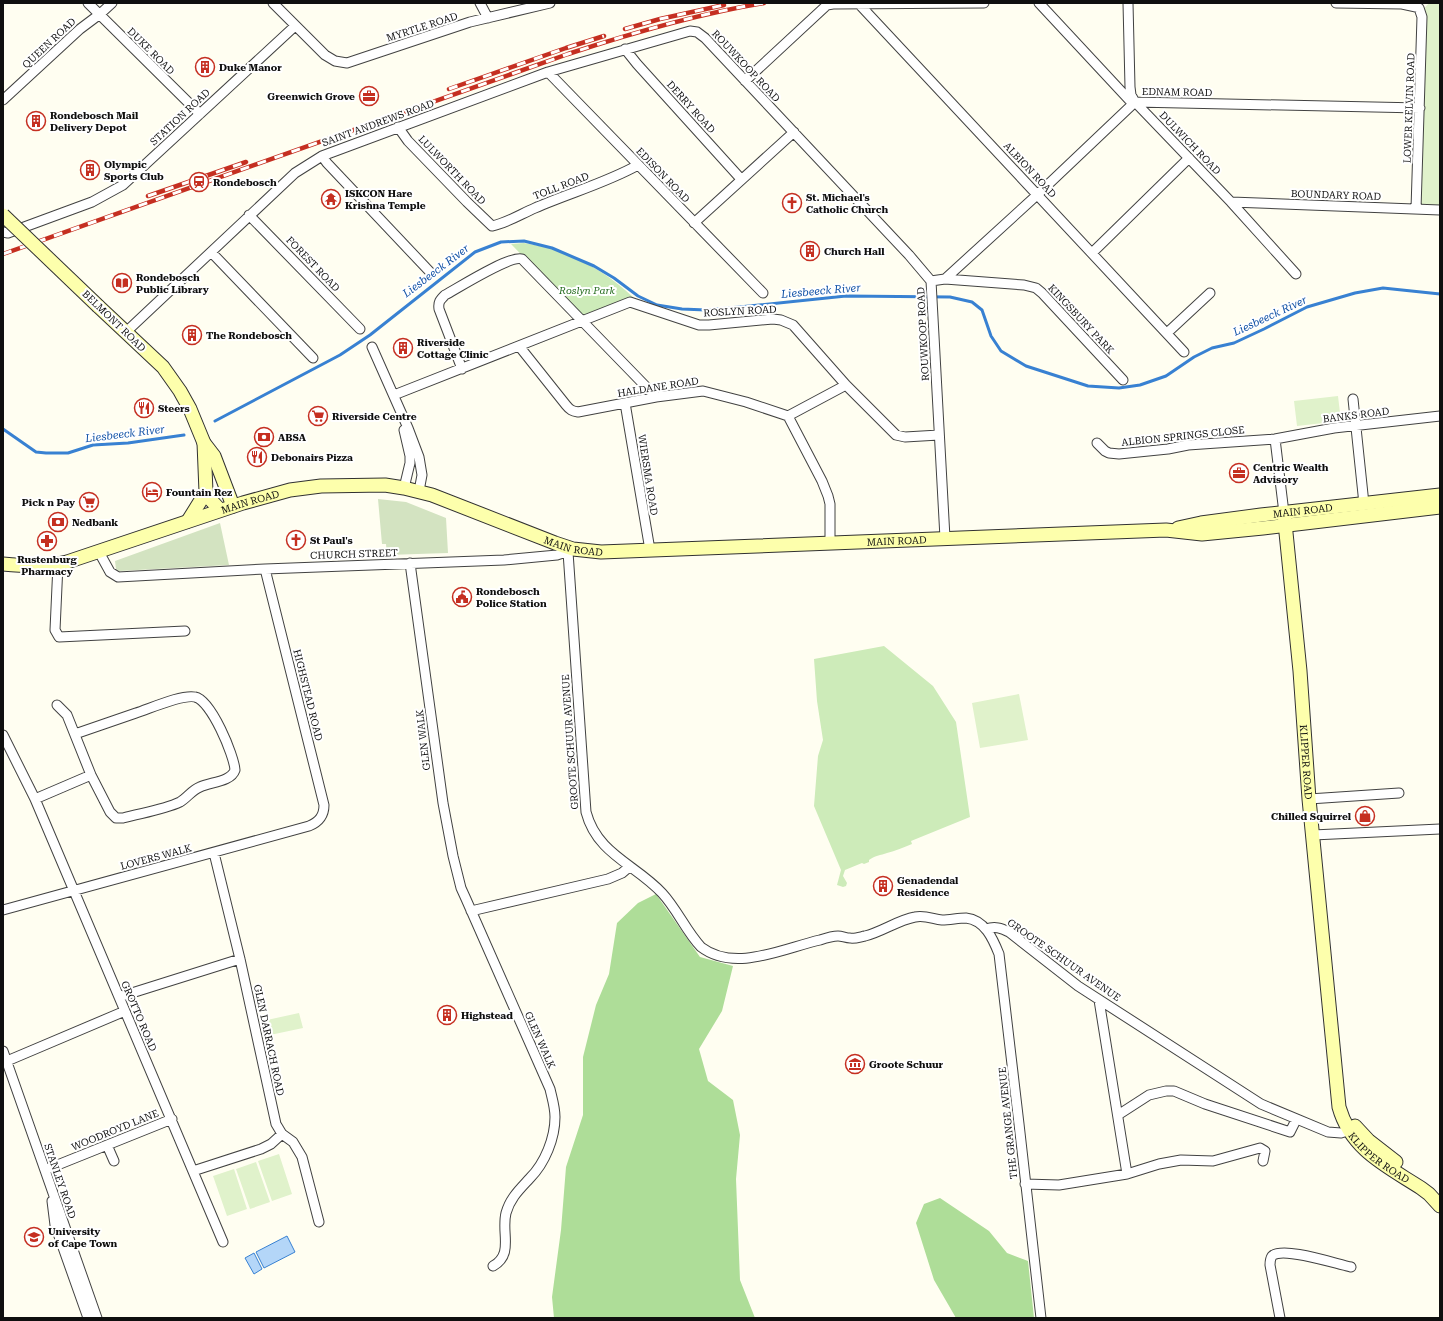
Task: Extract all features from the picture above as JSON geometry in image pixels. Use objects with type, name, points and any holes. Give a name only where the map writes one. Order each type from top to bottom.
[{"type":"main road","name":"BELMONT ROAD","points":[[3,215],[163,368],[176,385],[186,402],[204,443],[214,456],[233,506]]},
{"type":"main road","name":"BELMONT ROAD","points":[[204,443],[206,492]]},
{"type":"main road","name":"MAIN ROAD","points":[[3,564],[34,566],[58,564],[100,552],[233,506],[276,494],[305,488],[385,485],[404,488],[432,495],[571,551],[601,552],[1166,530],[1201,523],[1284,519],[1440,507]]},
{"type":"main road","points":[[206,492],[209,498],[220,510]]},
{"type":"main road","points":[[188,521],[206,492]]},
{"type":"main road","name":"MAIN ROAD","points":[[1284,519],[1364,504],[1440,496]]},
{"type":"main road","name":"KLIPPER ROAD","points":[[1284,519],[1299,664],[1309,799],[1338,1095],[1352,1130],[1367,1152],[1422,1188],[1440,1206]]},
{"type":"main road","name":"KLIPPER ROAD","points":[[1352,1130],[1387,1156],[1439,1190]]},
{"type":"street","name":"DUKE ROAD","points":[[88,3],[200,114]]},
{"type":"street","name":"QUEEN ROAD","points":[[3,100],[80,28],[100,14],[112,3]]},
{"type":"street","points":[[273,3],[295,26]]},
{"type":"street","points":[[480,3],[488,18]]},
{"type":"street","name":"MYRTLE ROAD","points":[[295,26],[329,58],[335,62],[347,63],[488,18],[550,3]]},
{"type":"street","points":[[745,80],[824,8],[833,4],[984,3]]},
{"type":"street","points":[[1039,3],[1134,103]]},
{"type":"street","name":"DULWICH ROAD","points":[[1128,3],[1130,87],[1134,103],[1231,202],[1296,274]]},
{"type":"street","name":"LOWER KELVIN ROAD","points":[[1336,3],[1402,4],[1418,8],[1422,17],[1416,209]]},
{"type":"street","name":"ALBION ROAD","points":[[859,4],[1184,352]]},
{"type":"street","name":"STATION ROAD","points":[[3,232],[8,233],[92,202],[124,185],[295,26]]},
{"type":"street","name":"ROUWKOOP ROAD","points":[[694,31],[701,34],[909,255],[931,285],[945,538]]},
{"type":"street","name":"SAINT ANDREWS ROAD","points":[[126,332],[295,172],[322,156],[548,72],[625,49],[694,31]]},
{"type":"street","name":"DERRY ROAD","points":[[625,49],[741,179]]},
{"type":"street","name":"EDISON ROAD","points":[[548,72],[763,293]]},
{"type":"street","name":"EDNAM ROAD","points":[[945,279],[1134,103],[1420,108]]},
{"type":"street","name":"LULWORTH ROAD","points":[[398,127],[429,163],[492,226]]},
{"type":"street","points":[[694,222],[794,132]]},
{"type":"street","points":[[322,156],[430,272]]},
{"type":"street","points":[[1092,253],[1189,158]]},
{"type":"street","name":"TOLL ROAD","points":[[492,226],[621,174],[638,165]]},
{"type":"street","name":"BOUNDARY ROAD","points":[[1231,202],[1440,210]]},
{"type":"street","name":"FOREST ROAD","points":[[250,215],[360,329]]},
{"type":"street","points":[[211,252],[313,358]]},
{"type":"street","points":[[462,368],[438,304],[445,295],[484,273],[517,258],[522,259],[656,397]]},
{"type":"street","points":[[931,285],[945,279]]},
{"type":"street","name":"KINGSBURY PARK","points":[[945,279],[1024,285],[1036,288],[1123,380]]},
{"type":"street","points":[[1167,333],[1210,293]]},
{"type":"street","name":"ROSLYN ROAD","points":[[394,395],[630,302],[698,325],[773,319],[781,320],[793,326],[846,385],[896,435],[905,437],[940,435]]},
{"type":"street","name":"HALDANE ROAD","points":[[519,346],[570,410],[578,412],[656,397],[696,391],[709,391],[788,416]]},
{"type":"street","points":[[372,347],[394,395],[421,462],[422,475],[419,492]]},
{"type":"street","points":[[830,543],[830,504],[826,490],[788,416],[846,385]]},
{"type":"street","points":[[1353,399],[1364,504]]},
{"type":"street","name":"WIERSMA ROAD","points":[[625,403],[650,550]]},
{"type":"street","points":[[399,409],[410,456],[410,463],[404,488]]},
{"type":"street","name":"BANKS ROAD","points":[[1275,439],[1356,426],[1440,416]]},
{"type":"street","points":[[1275,439],[1284,519]]},
{"type":"street","name":"ALBION SPRINGS CLOSE","points":[[1097,443],[1105,451],[1115,454],[1158,451],[1188,445],[1275,439]]},
{"type":"street","name":"CHURCH STREET","points":[[100,552],[110,572],[118,577],[265,569],[504,560],[550,556],[571,551]]},
{"type":"street","name":"GROOTE SCHUUR AVENUE","points":[[571,551],[586,812],[588,820],[594,834],[612,853],[644,877],[663,894],[701,947],[708,953],[732,959],[749,957],[769,954],[838,936],[851,938],[866,936],[914,917],[924,916],[947,920],[967,918],[986,929],[994,927],[1009,932],[1078,986],[1260,1104],[1328,1132],[1341,1133],[1352,1130]]},
{"type":"street","name":"GLEN WALK","points":[[410,563],[443,803],[458,877],[461,888],[550,1090],[554,1106],[554,1128],[546,1154],[538,1168],[519,1189],[509,1203],[504,1226],[504,1256],[499,1263],[493,1266]]},
{"type":"street","points":[[58,564],[55,630],[59,636],[80,637],[185,631]]},
{"type":"street","name":"HIGHSTEAD ROAD","points":[[265,569],[324,805],[321,818],[314,824]]},
{"type":"street","points":[[57,705],[67,715],[91,775],[110,812],[119,818],[174,804],[199,787],[230,777],[234,774],[235,770],[218,724],[201,699],[195,697],[172,700],[75,734]]},
{"type":"street","name":"GROTTO ROAD","points":[[3,735],[35,799],[223,1242]]},
{"type":"street","points":[[35,799],[91,775]]},
{"type":"street","points":[[1309,799],[1399,793]]},
{"type":"street","name":"LOVERS WALK","points":[[3,910],[214,853],[314,824]]},
{"type":"street","points":[[1313,835],[1440,828]]},
{"type":"street","name":"GLEN DARRACH ROAD","points":[[214,853],[240,959],[276,1124],[282,1134],[293,1142],[302,1157],[319,1222]]},
{"type":"street","points":[[471,911],[608,879],[618,875],[629,867]]},
{"type":"street","name":"THE GRANGE AVENUE","points":[[986,929],[992,936],[999,954],[1041,1318]]},
{"type":"street","points":[[119,996],[240,959]]},
{"type":"street","points":[[1099,1000],[1127,1174]]},
{"type":"street","points":[[7,1061],[125,1012]]},
{"type":"street","name":"STANLEY ROAD","points":[[3,1051],[97,1318]]},
{"type":"street","points":[[1118,1116],[1149,1095],[1166,1091],[1174,1092],[1204,1104],[1290,1132],[1296,1120]]},
{"type":"street","name":"WOODROYD LANE","points":[[45,1170],[172,1119]]},
{"type":"street","points":[[193,1171],[261,1149],[271,1144],[282,1134]]},
{"type":"street","points":[[107,1145],[114,1161]]},
{"type":"street","points":[[1025,1184],[1059,1185],[1127,1174],[1159,1164],[1181,1160],[1213,1160],[1260,1148],[1265,1151],[1263,1161]]},
{"type":"street","points":[[51,1187],[55,1225],[88,1318]]},
{"type":"street","points":[[1280,1318],[1270,1265],[1270,1259],[1272,1256],[1281,1253],[1292,1253],[1306,1255],[1351,1267]]},
{"type":"green space","points":[[1429,3],[1440,3],[1440,210],[1416,209],[1421,12]]},
{"type":"green space","name":"Roslyn Park","points":[[524,243],[542,246],[574,257],[606,275],[634,298],[582,317],[511,244]]},
{"type":"green space","points":[[1338,396],[1341,421],[1297,426],[1294,401]]},
{"type":"green space","points":[[378,499],[406,502],[446,518],[448,553],[387,555],[386,544],[382,544]]},
{"type":"green space","points":[[220,523],[229,565],[119,571],[116,569],[115,561]]},
{"type":"green space","points":[[884,646],[933,686],[956,722],[970,817],[911,841],[912,844],[875,857],[864,864],[862,863],[845,870],[843,876],[847,883],[846,886],[843,887],[837,885],[841,870],[814,806],[818,756],[823,740],[817,701],[814,659]]},
{"type":"green space","points":[[1019,694],[1028,740],[980,748],[972,703]]},
{"type":"green space","points":[[656,894],[700,957],[733,966],[722,1011],[699,1049],[708,1081],[733,1100],[740,1135],[736,1179],[740,1280],[755,1318],[554,1318],[552,1297],[561,1230],[566,1167],[583,1115],[583,1057],[596,1005],[609,974],[617,923],[638,903]]},
{"type":"green space","points":[[299,1013],[303,1028],[270,1035],[267,1020]]},
{"type":"green space","points":[[279,1154],[292,1194],[272,1201],[258,1161]]},
{"type":"green space","points":[[256,1162],[270,1202],[250,1209],[236,1169]]},
{"type":"green space","points":[[234,1169],[247,1209],[227,1216],[213,1176]]},
{"type":"green space","points":[[940,1198],[989,1231],[1007,1253],[1028,1261],[1034,1318],[956,1318],[934,1280],[916,1223],[924,1204]]},
{"type":"water","points":[[287,1236],[295,1252],[264,1268],[256,1252]]},
{"type":"water","points":[[254,1253],[262,1269],[254,1274],[245,1258]]},
{"type":"waterway","name":"Liesbeeck River","points":[[215,421],[340,355],[370,335],[475,252],[501,242],[524,241],[552,248],[594,266],[614,278],[638,296],[657,305],[682,309],[706,310],[846,296],[950,297],[972,302],[982,310],[991,336],[1001,351],[1026,366],[1088,386],[1119,388],[1140,385],[1166,376],[1194,357],[1212,348],[1234,343],[1307,307],[1355,293],[1383,288],[1440,294]]},
{"type":"waterway","name":"Liesbeeck River","points":[[3,429],[36,452],[46,453],[68,453],[93,445],[128,443],[184,435]]},
{"type":"railway","points":[[3,254],[568,54],[665,25],[739,7],[764,3]]},
{"type":"railway","points":[[625,29],[660,19],[724,5]]},
{"type":"railway","points":[[449,89],[604,36]]},
{"type":"railway","points":[[148,196],[246,162]]},
{"type":"place","name":"Duke Manor","points":[[205,67]]},
{"type":"place","name":"Greenwich Grove","points":[[369,96]]},
{"type":"place","name":"Rondebosch Mail Delivery Depot","points":[[36,121]]},
{"type":"place","name":"Olympic Sports Club","points":[[90,170]]},
{"type":"place","name":"Rondebosch","points":[[199,182]]},
{"type":"place","name":"ISKCON Hare Krishna Temple","points":[[331,199]]},
{"type":"place","name":"St. Michael's Catholic Church","points":[[792,203]]},
{"type":"place","name":"Church Hall","points":[[810,251]]},
{"type":"place","name":"Rondebosch Public Library","points":[[122,283]]},
{"type":"place","name":"The Rondebosch","points":[[192,335]]},
{"type":"place","name":"Riverside Cottage Clinic","points":[[403,348]]},
{"type":"place","name":"Steers","points":[[144,408]]},
{"type":"place","name":"Riverside Centre","points":[[318,416]]},
{"type":"place","name":"ABSA","points":[[264,437]]},
{"type":"place","name":"Debonairs Pizza","points":[[257,457]]},
{"type":"place","name":"Centric Wealth Advisory","points":[[1239,473]]},
{"type":"place","name":"Fountain Rez","points":[[152,492]]},
{"type":"place","name":"Pick n Pay","points":[[89,502]]},
{"type":"place","name":"Nedbank","points":[[58,522]]},
{"type":"place","name":"St Paul's","points":[[296,540]]},
{"type":"place","name":"Rustenburg Pharmacy","points":[[47,541]]},
{"type":"place","name":"Rondebosch Police Station","points":[[462,597]]},
{"type":"place","name":"Chilled Squirrel","points":[[1365,816]]},
{"type":"place","name":"Genadendal Residence","points":[[883,886]]},
{"type":"place","name":"Highstead","points":[[447,1015]]},
{"type":"place","name":"Groote Schuur","points":[[855,1064]]},
{"type":"place","name":"University of Cape Town","points":[[34,1237]]}]
